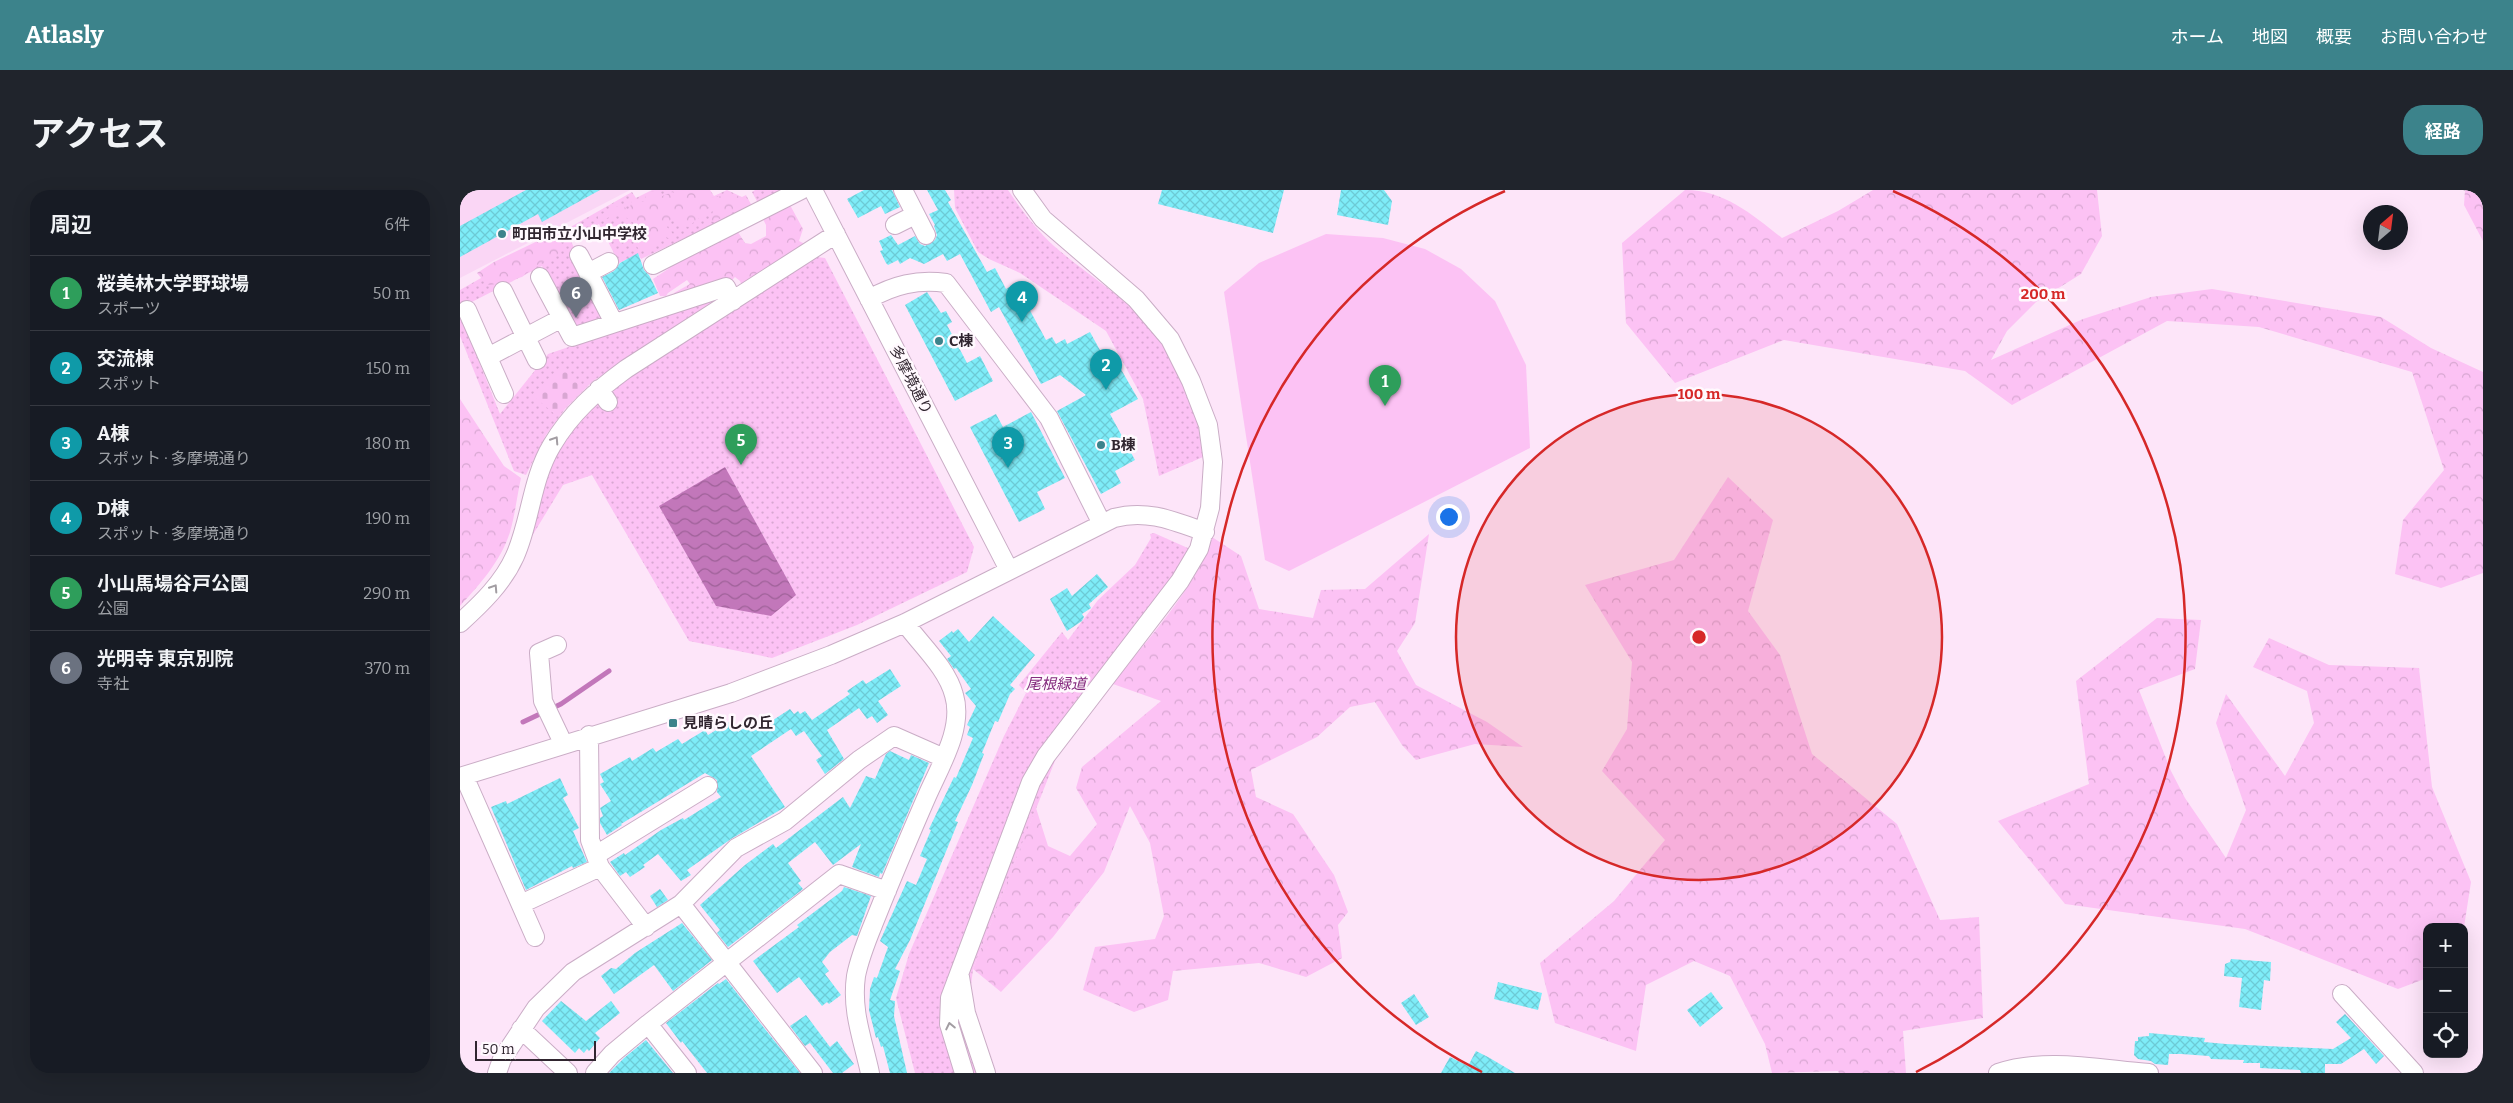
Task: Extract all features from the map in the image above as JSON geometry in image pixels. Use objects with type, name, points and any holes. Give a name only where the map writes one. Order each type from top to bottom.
[{"type":"street","points":[[653,265],[749,221],[801,190]]},
{"type":"street","name":"多摩境通り","points":[[813,190],[1009,570]]},
{"type":"street","points":[[903,190],[926,235]]},
{"type":"street","points":[[965,1073],[949,1024],[950,998],[1027,793],[1038,768],[1180,581],[1199,548],[1205,532],[1210,508],[1212,481],[1211,439],[1203,409],[1170,339],[1148,311],[1043,219],[1022,190]]},
{"type":"street","points":[[895,225],[915,215]]},
{"type":"street","points":[[460,623],[488,597],[515,556],[527,520],[534,484],[551,446],[573,413],[603,395],[733,301],[836,234]]},
{"type":"street","points":[[579,255],[614,323]]},
{"type":"street","points":[[588,273],[610,262]]},
{"type":"street","points":[[540,277],[572,337],[726,287],[733,301]]},
{"type":"street","points":[[869,300],[891,287],[931,281],[946,283],[1049,418],[1102,524]]},
{"type":"street","points":[[502,291],[537,360]]},
{"type":"street","points":[[467,310],[504,394]]},
{"type":"street","points":[[488,357],[562,318]]},
{"type":"street","points":[[535,937],[462,776],[731,692],[858,644],[905,623],[1102,524],[1128,514],[1150,514],[1205,532]]},
{"type":"street","points":[[870,1073],[859,1034],[855,994],[861,958],[887,891],[944,758],[954,731],[957,715],[954,695],[947,677],[905,623]]},
{"type":"street","points":[[556,645],[540,653],[545,706],[563,743]]},
{"type":"street","points":[[589,735],[590,840],[598,861],[646,927]]},
{"type":"street","points":[[496,1073],[521,1029],[536,1008],[573,972],[682,904],[736,848],[785,821],[859,760],[894,736],[944,758]]},
{"type":"street","points":[[521,904],[598,861],[708,786]]},
{"type":"street","points":[[595,1073],[612,1054],[648,1024],[839,874],[887,891]]},
{"type":"street","points":[[682,904],[813,1073]]},
{"type":"street","points":[[959,974],[966,1013],[982,1071]]},
{"type":"street","points":[[2342,994],[2414,1073]]},
{"type":"street","points":[[648,1024],[687,1073]]},
{"type":"street","points":[[521,1029],[568,1073]]},
{"type":"street","points":[[1998,1073],[2016,1067],[2149,1073]]},
{"type":"shaded area","name":"町田市立小山中学校","points":[[460,190],[630,190],[460,278]]},
{"type":"green space","points":[[652,190],[710,190],[714,196],[727,190],[742,197],[746,195],[752,206],[641,259],[638,254],[619,263],[599,224],[570,239],[606,316],[576,331],[542,266],[460,308],[460,290],[632,192],[636,198]]},
{"type":"green space","points":[[681,190],[707,190],[712,198],[731,194],[747,200],[746,206],[713,222],[710,220],[714,208],[710,205],[705,213],[688,227],[671,219],[667,227],[673,234],[669,239],[665,236],[649,250],[640,251],[633,241],[641,232],[630,220],[616,213],[604,220],[598,220],[598,216],[622,204],[629,212],[632,199],[644,202],[646,195],[653,191],[660,197],[672,192],[679,195]]},
{"type":"green space","points":[[755,190],[783,190],[758,203],[752,192]]},
{"type":"green space","points":[[954,190],[1008,190],[1030,220],[1054,246],[1120,298],[1144,321],[1173,362],[1188,392],[1198,424],[1203,457],[1159,476],[1143,399],[1106,331],[1020,273],[978,252],[955,208]]},
{"type":"green space","points":[[1685,190],[1713,194],[1725,199],[1749,213],[1782,238],[1838,211],[1873,190],[2097,190],[2102,236],[2081,274],[2036,302],[2007,331],[1991,360],[2083,319],[2151,297],[2212,289],[2381,317],[2431,348],[2483,372],[2483,573],[2441,588],[2395,574],[2403,520],[2444,470],[2412,372],[2259,327],[2167,321],[2012,405],[1965,371],[1784,340],[1675,383],[1626,323],[1622,243]]},
{"type":"green space","points":[[2465,190],[2483,190],[2483,241],[2464,205]]},
{"type":"green space","points":[[790,205],[803,229],[799,241],[807,245],[742,286],[735,277],[731,281],[676,298],[674,293],[690,284],[687,280],[666,296],[660,296],[653,279],[736,229],[745,243],[751,244],[766,236],[766,225],[763,219]]},
{"type":"green space","points":[[1326,234],[1383,238],[1425,249],[1461,269],[1495,301],[1526,365],[1530,448],[1289,571],[1265,560],[1224,292],[1259,263]]},
{"type":"green space","points":[[548,236],[563,247],[559,254],[537,265],[522,277],[491,285],[486,284],[477,273],[494,262]]},
{"type":"green space","points":[[817,257],[825,258],[974,547],[967,572],[857,625],[772,658],[689,641],[592,475],[563,485],[526,546],[553,456],[576,421],[594,403],[601,404],[606,410],[618,400],[613,393],[615,386]]},
{"type":"green space","points":[[720,296],[721,299],[593,381],[565,409],[546,435],[526,475],[514,471],[460,336],[460,314],[500,414],[548,354]]},
{"type":"green space","points":[[563,364],[582,390],[557,416],[532,395]]},
{"type":"green space","points":[[460,399],[504,466],[521,478],[512,526],[506,543],[489,572],[460,606]]},
{"type":"green space","points":[[1728,477],[1773,520],[1748,611],[1780,655],[1812,754],[1897,824],[1940,920],[1979,917],[1983,1018],[1903,1031],[1906,1073],[1839,1073],[1838,1071],[1772,1073],[1765,1044],[1730,976],[1694,961],[1646,985],[1636,1051],[1555,1023],[1540,963],[1614,901],[1665,840],[1602,771],[1627,729],[1632,662],[1585,585],[1674,560]]},
{"type":"green space","name":"尾根緑道","points":[[1154,533],[1190,549],[1185,560],[1060,748],[973,969],[970,994],[992,1073],[915,1073],[896,998],[909,954],[1004,736],[1026,693],[1019,685],[1062,632],[1068,640],[1098,600],[1135,565],[1151,538],[1150,534]]},
{"type":"green space","points":[[1429,534],[1415,623],[1397,651],[1416,685],[1487,722],[1523,747],[1475,744],[1416,760],[1402,745],[1375,702],[1350,707],[1317,737],[1251,770],[1256,797],[1293,814],[1334,875],[1348,912],[1338,925],[1342,958],[1306,977],[1259,963],[1173,971],[1168,1000],[1134,1012],[1083,990],[1095,947],[1155,939],[1164,916],[1150,843],[1130,806],[1104,872],[1053,937],[1001,992],[973,969],[1036,808],[1048,846],[1070,856],[1097,824],[1076,788],[1082,767],[1161,701],[1113,684],[1183,595],[1205,556],[1212,537],[1241,556],[1259,609],[1313,618],[1321,590],[1365,589]]},
{"type":"green space","points":[[2157,618],[2201,620],[2195,669],[2139,690],[2171,771],[2185,798],[2226,858],[2246,810],[2216,723],[2226,694],[2285,776],[2314,723],[2307,691],[2253,667],[2269,638],[2329,665],[2419,668],[2432,787],[2471,882],[2465,923],[2423,923],[2423,980],[2398,989],[2245,929],[2065,904],[1998,821],[2089,784],[2076,681]]},
{"type":"water","points":[[725,467],[796,595],[771,616],[716,606],[659,506]]},
{"type":"building","points":[[526,190],[600,190],[542,222],[538,214],[460,257],[460,226]]},
{"type":"building","points":[[864,190],[892,190],[900,207],[885,214],[881,206],[858,218],[847,199]]},
{"type":"building","points":[[927,190],[945,190],[951,200],[948,202],[987,272],[995,268],[1006,289],[1011,286],[1016,294],[1020,292],[1046,340],[1052,337],[1056,344],[1065,339],[1067,344],[1090,332],[1106,361],[1114,357],[1138,399],[1110,414],[1135,460],[1115,471],[1121,483],[1101,494],[1057,411],[1086,395],[1060,375],[1041,384],[999,307],[991,312],[960,254],[947,261],[943,254],[924,264],[910,258],[900,264],[898,260],[888,265],[886,263],[880,251],[883,250],[879,241],[891,235],[898,245],[915,236],[920,244],[925,246],[935,240],[937,235],[935,225],[929,214],[938,210]]},
{"type":"building","points":[[1162,190],[1284,190],[1273,233],[1158,204]]},
{"type":"building","points":[[1341,190],[1384,190],[1392,201],[1388,225],[1337,215]]},
{"type":"building","points":[[638,253],[644,270],[649,275],[658,293],[619,310],[602,277],[614,271],[620,263]]},
{"type":"building","name":"C棟","points":[[927,292],[941,313],[946,311],[952,322],[947,325],[967,363],[980,356],[993,381],[955,401],[905,305]]},
{"type":"building","points":[[1031,412],[1065,478],[1037,492],[1045,509],[1019,522],[970,427],[996,414],[1003,427]]},
{"type":"building","points":[[1097,574],[1108,587],[1089,604],[1091,608],[1082,614],[1084,617],[1082,621],[1067,631],[1050,599],[1067,588],[1072,596]]},
{"type":"building","points":[[993,616],[1035,655],[1010,685],[1015,689],[1010,694],[998,722],[995,721],[972,785],[955,821],[958,822],[910,940],[895,969],[900,971],[890,1000],[895,1001],[894,1016],[907,1073],[890,1073],[883,1046],[881,1047],[878,1037],[876,1038],[869,1010],[870,989],[874,977],[877,978],[888,947],[880,941],[907,881],[916,885],[927,859],[920,856],[931,830],[929,829],[954,777],[956,778],[973,738],[967,735],[970,727],[967,725],[976,706],[965,693],[971,689],[947,659],[951,656],[939,641],[952,631],[953,633],[958,629],[969,642]]},
{"type":"building","points":[[890,669],[901,686],[878,701],[888,715],[877,723],[872,716],[867,719],[859,708],[827,730],[844,759],[825,774],[816,760],[822,756],[804,731],[796,736],[791,729],[751,756],[785,807],[731,839],[687,870],[691,875],[681,881],[658,854],[643,865],[645,867],[630,877],[626,872],[620,876],[610,862],[624,853],[625,855],[661,830],[683,818],[684,820],[721,797],[717,792],[717,780],[705,773],[621,824],[607,835],[600,823],[600,818],[603,816],[600,808],[611,801],[600,784],[604,782],[600,774],[630,757],[632,761],[653,748],[656,752],[678,739],[682,744],[705,730],[708,735],[731,721],[738,732],[756,720],[761,728],[790,709],[794,714],[798,711],[800,714],[805,711],[812,720],[850,694],[847,691],[863,680],[866,684]]},
{"type":"building","points":[[890,751],[909,760],[911,755],[929,763],[882,874],[880,873],[879,877],[852,867],[861,844],[833,865],[815,842],[788,863],[801,881],[798,883],[803,889],[728,947],[717,933],[720,930],[700,905],[745,865],[773,844],[776,848],[843,797],[850,808],[866,776],[875,779],[886,754]]},
{"type":"building","points":[[560,778],[568,795],[563,798],[579,828],[573,831],[587,862],[573,868],[572,866],[526,890],[491,807],[506,801],[507,804]]},
{"type":"building","points":[[844,887],[871,896],[857,936],[852,935],[830,952],[822,962],[829,971],[825,974],[841,995],[829,1004],[827,1002],[822,1006],[799,977],[777,993],[753,961],[799,927],[797,925],[842,891]]},
{"type":"building","points":[[660,889],[668,900],[657,907],[650,896]]},
{"type":"building","points":[[682,923],[712,960],[673,991],[654,965],[614,994],[601,976],[611,968],[616,969],[635,953]]},
{"type":"building","points":[[2231,959],[2271,962],[2270,981],[2264,980],[2261,1010],[2239,1007],[2242,978],[2224,976],[2225,964],[2230,962]]},
{"type":"building","points":[[726,979],[800,1073],[707,1073],[682,1041],[681,1043],[666,1023],[718,983]]},
{"type":"building","points":[[1498,982],[1542,993],[1538,1010],[1494,999]]},
{"type":"building","points":[[1711,992],[1723,1008],[1700,1027],[1687,1010]]},
{"type":"building","points":[[1414,994],[1429,1017],[1416,1025],[1401,1003]]},
{"type":"building","points":[[561,1001],[586,1021],[611,1001],[620,1013],[595,1033],[600,1038],[589,1051],[587,1049],[584,1053],[579,1048],[575,1053],[542,1021]]},
{"type":"building","points":[[2345,1014],[2384,1056],[2376,1064],[2364,1049],[2341,1064],[2325,1064],[2325,1073],[2301,1073],[2300,1070],[2260,1068],[2260,1063],[2243,1063],[2244,1060],[2211,1059],[2209,1056],[2181,1054],[2169,1054],[2168,1065],[2155,1064],[2151,1061],[2138,1059],[2134,1055],[2135,1041],[2138,1041],[2138,1037],[2149,1036],[2149,1033],[2205,1038],[2204,1042],[2226,1044],[2333,1049],[2351,1038],[2336,1022]]},
{"type":"building","points":[[806,1015],[830,1047],[837,1041],[854,1064],[842,1073],[833,1073],[810,1043],[805,1046],[790,1026]]},
{"type":"building","points":[[646,1040],[673,1073],[609,1073],[624,1058]]},
{"type":"building","points":[[1476,1051],[1515,1073],[1441,1073],[1450,1057],[1468,1066]]},
{"type":"waterway","points":[[523,722],[561,704],[609,671]]},
{"type":"place","name":"町田市立小山中学校","points":[[502,234]]},
{"type":"place","name":"光明寺 東京別院","points":[[576,318]]},
{"type":"place","name":"D棟","points":[[1022,322]]},
{"type":"place","name":"C棟","points":[[939,341]]},
{"type":"place","name":"交流棟","points":[[1106,390]]},
{"type":"place","name":"桜美林大学野球場","points":[[1385,406]]},
{"type":"place","name":"B棟","points":[[1101,445]]},
{"type":"place","name":"小山馬場谷戸公園","points":[[741,465]]},
{"type":"place","name":"A棟","points":[[1008,468]]},
{"type":"place","name":"見晴らしの丘","points":[[673,723]]}]
